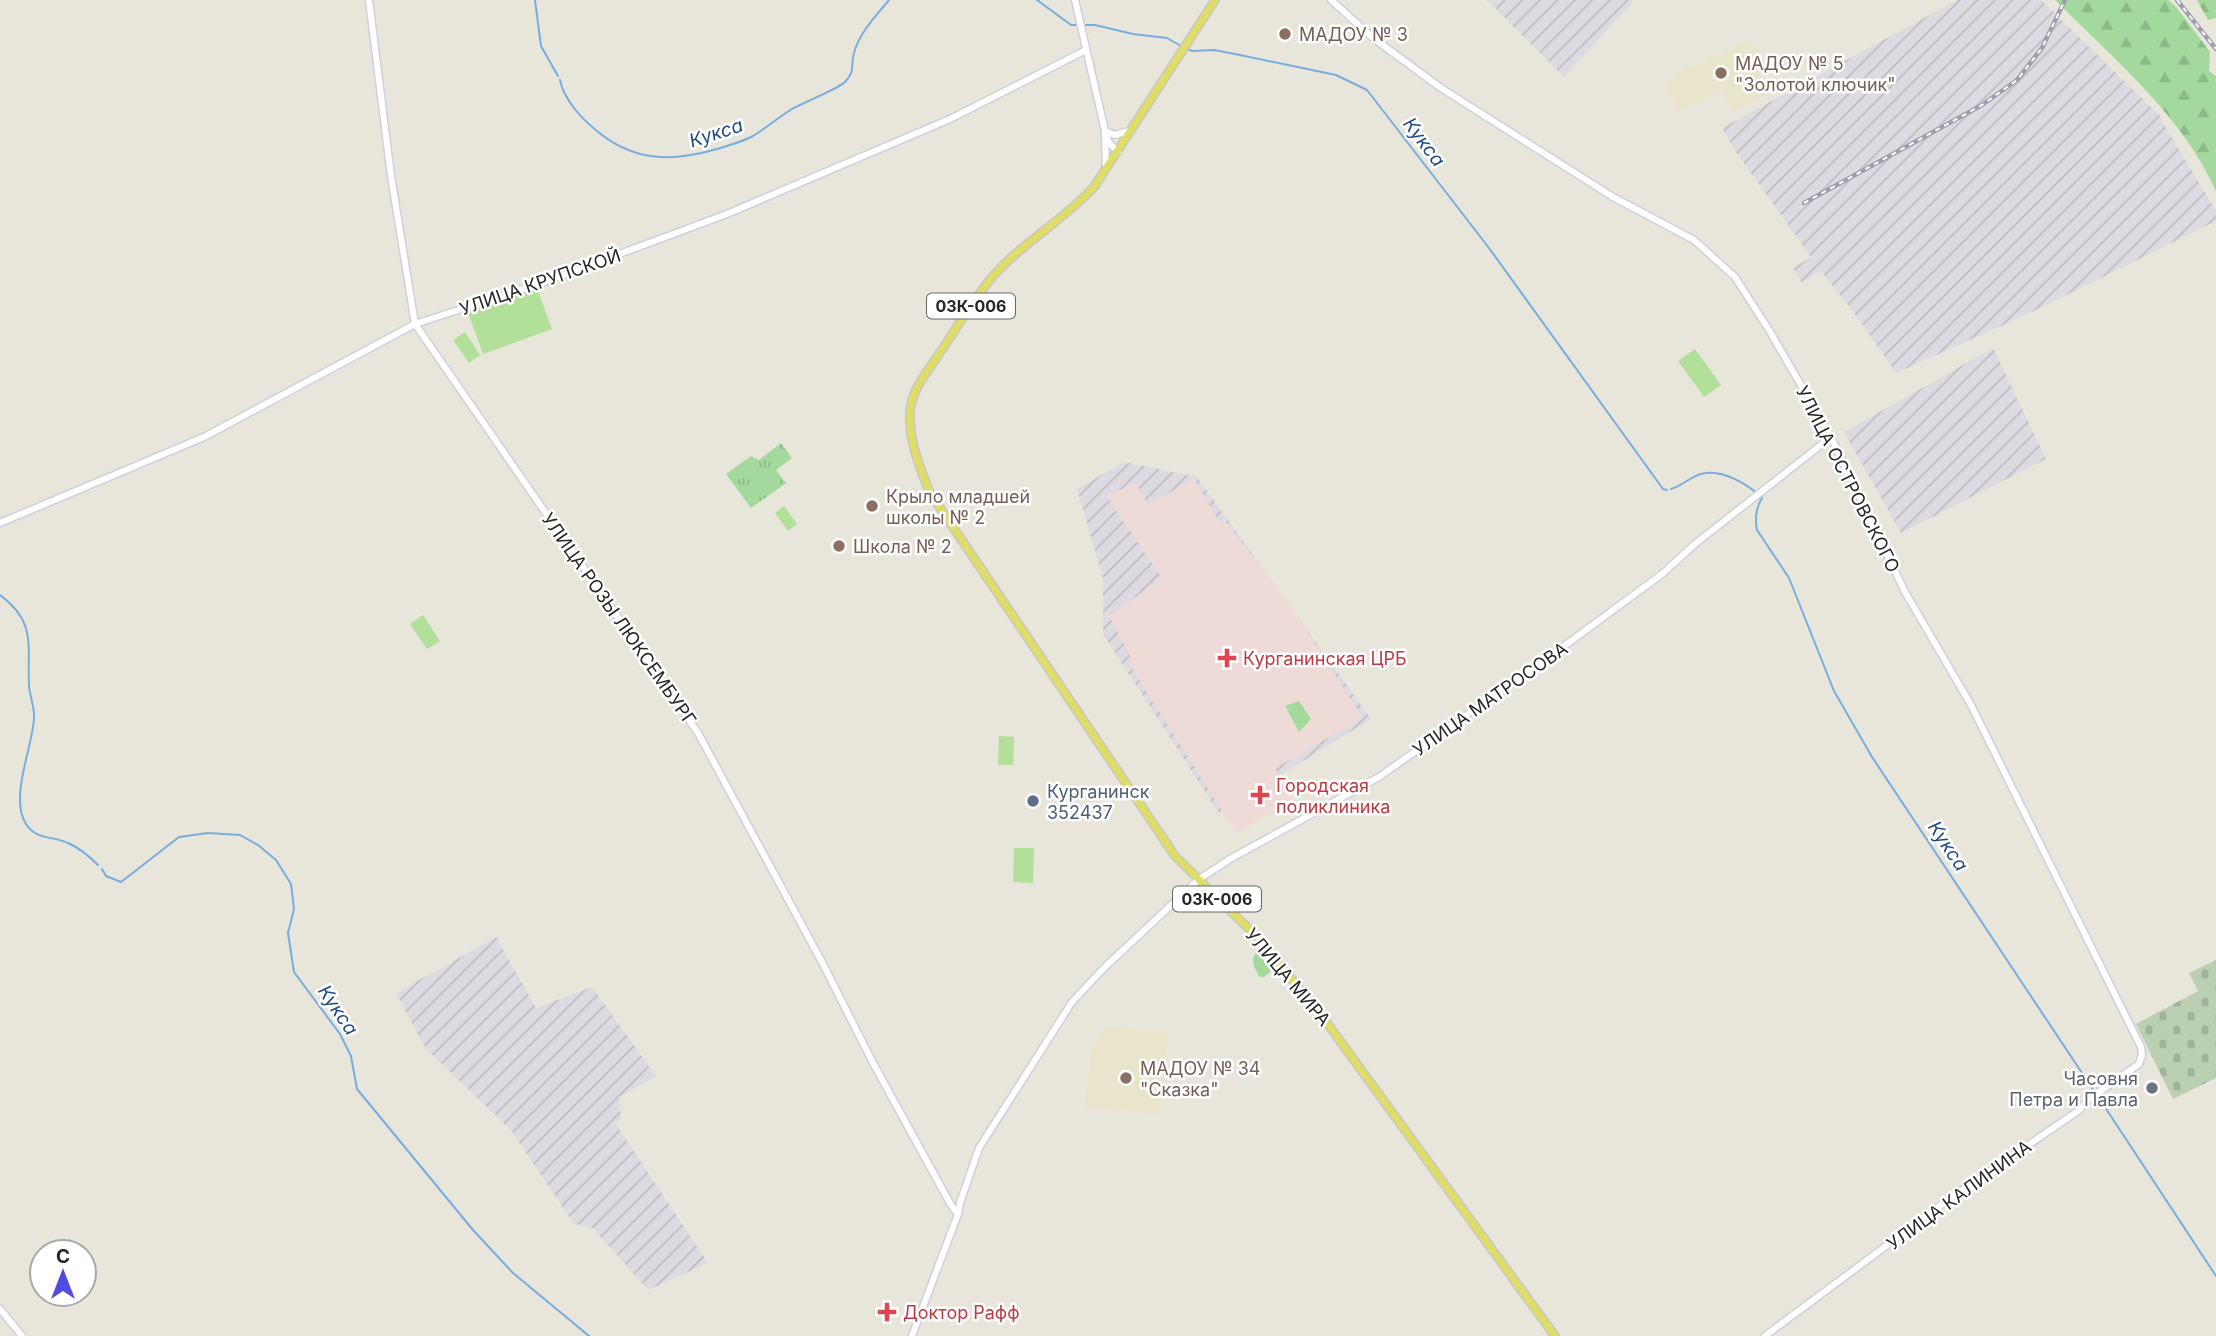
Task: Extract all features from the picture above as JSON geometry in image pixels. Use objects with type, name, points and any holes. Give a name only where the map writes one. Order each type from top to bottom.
[{"type":"main road","name":"03К-006","points":[[1105,170],[1215,0]]},
{"type":"main road","name":"УЛИЦА МИРА","points":[[1105,170],[1081,202],[1012,257],[994,275],[919,384],[910,411],[919,467],[930,493],[1175,856],[1252,932],[1318,1012],[1555,1336]]},
{"type":"street","name":"УЛИЦА РОЗЫ ЛЮКСЕМБУРГ","points":[[369,0],[389,164],[415,324],[698,733],[823,964],[873,1063],[958,1214]]},
{"type":"street","points":[[1075,0],[1105,131],[1109,143],[1118,152]]},
{"type":"street","name":"УЛИЦА ОСТРОВСКОГО","points":[[1331,0],[1373,38],[1441,88],[1613,197],[1695,240],[1735,277],[1831,437],[1905,592],[1971,705],[2141,1047]]},
{"type":"street","name":"УЛИЦА КРУПСКОЙ","points":[[0,523],[204,437],[415,324],[536,285],[740,209],[950,119],[1086,50]]},
{"type":"street","points":[[1105,131],[1115,135],[1133,129]]},
{"type":"street","points":[[1105,131],[1105,170]]},
{"type":"street","name":"УЛИЦА МАТРОСОВА","points":[[912,1336],[958,1214],[979,1148],[1072,1002],[1104,968],[1198,880],[1230,859],[1380,777],[1662,574],[1831,437]]},
{"type":"street","name":"УЛИЦА КАЛИНИНА","points":[[1765,1336],[1945,1202],[2078,1111],[2089,1099],[2139,1064],[2141,1047]]},
{"type":"street","points":[[0,1309],[22,1336]]},
{"type":"shaded area","points":[[1487,0],[1631,0],[1633,2],[1564,77]]},
{"type":"shaded area","points":[[1957,0],[2041,0],[2161,117],[2216,211],[2216,221],[2036,310],[1896,373],[1821,271],[1802,283],[1793,268],[1811,257],[1736,152],[1722,128]]},
{"type":"shaded area","name":"МАДОУ № 5 \"Золотой ключик\"","points":[[1747,39],[1757,49],[1768,70],[1758,76],[1768,94],[1734,111],[1720,90],[1680,111],[1664,86],[1686,67],[1702,64]]},
{"type":"shaded area","points":[[1993,348],[2046,459],[1901,533],[1844,432]]},
{"type":"shaded area","name":"Курганинская ЦРБ","points":[[1124,462],[1197,477],[1371,719],[1219,813],[1103,634],[1103,578],[1077,489]]},
{"type":"shaded area","name":"Курганинская ЦРБ","points":[[1194,479],[1220,523],[1225,521],[1282,593],[1363,718],[1275,768],[1292,801],[1236,833],[1128,662],[1130,656],[1109,616],[1162,578],[1106,496],[1135,483],[1148,504]]},
{"type":"shaded area","points":[[496,937],[536,1008],[592,987],[656,1076],[619,1097],[621,1119],[615,1123],[708,1263],[648,1290],[593,1228],[574,1224],[510,1129],[426,1049],[396,993]]},
{"type":"shaded area","name":"МАДОУ № 34 \"Сказка\"","points":[[1107,1029],[1169,1033],[1159,1114],[1085,1107],[1092,1049]]},
{"type":"green space","points":[[2055,0],[2168,0],[2177,8],[2210,52],[2209,71],[2216,76],[2216,191],[2202,163],[2165,112]]},
{"type":"green space","points":[[2197,0],[2216,0],[2216,18],[2208,20]]},
{"type":"green space","points":[[537,288],[552,329],[483,354],[467,310]]},
{"type":"green space","points":[[465,332],[480,355],[469,363],[453,340]]},
{"type":"green space","points":[[1695,349],[1721,385],[1704,397],[1678,361]]},
{"type":"green space","points":[[781,443],[792,458],[776,470],[786,483],[751,508],[726,474],[751,456],[759,460]]},
{"type":"green space","points":[[784,506],[797,524],[788,531],[775,513]]},
{"type":"green space","points":[[423,615],[440,641],[427,649],[410,624]]},
{"type":"green space","points":[[1299,701],[1311,719],[1299,732],[1285,706]]},
{"type":"green space","points":[[999,736],[1014,737],[1013,765],[998,765]]},
{"type":"green space","points":[[1014,848],[1034,848],[1033,883],[1013,882]]},
{"type":"green space","points":[[1257,952],[1271,971],[1264,977],[1260,977],[1254,964],[1253,958]]},
{"type":"green space","points":[[2216,960],[2216,1078],[2173,1099],[2136,1024],[2198,991],[2189,973]]},
{"type":"waterway","name":"Кукса","points":[[535,0],[541,46],[558,76]]},
{"type":"waterway","name":"Кукса","points":[[560,80],[565,95],[580,115],[597,131],[625,149],[639,154],[669,157],[700,153],[749,138],[792,109],[845,82],[852,71],[854,53],[860,39],[889,0]]},
{"type":"waterway","name":"Кукса","points":[[1037,0],[1071,25],[1095,25],[1133,34],[1167,38],[1181,46]]},
{"type":"waterway","name":"Кукса","points":[[1186,48],[1192,51],[1214,50],[1336,75],[1367,90],[1489,248],[1663,489],[1667,490]]},
{"type":"waterway","name":"Кукса","points":[[1671,489],[1701,474],[1718,473],[1743,483],[1762,498],[1756,514],[1757,530],[1789,578],[1834,691],[1872,757],[2094,1091]]},
{"type":"waterway","name":"Кукса","points":[[0,595],[20,615],[28,636],[29,686],[34,718],[21,786],[21,813],[26,824],[35,833],[72,845],[98,865]]},
{"type":"waterway","name":"Кукса","points":[[102,869],[106,876],[121,882],[179,837],[208,833],[240,835],[276,860],[291,884],[294,909],[288,933],[294,972],[340,1034],[351,1056],[357,1089],[473,1230],[513,1273],[589,1336]]},
{"type":"waterway","name":"Кукса","points":[[2097,1095],[2216,1276]]},
{"type":"railway","points":[[1804,203],[1982,105],[2017,80],[2042,48],[2065,0]]},
{"type":"railway","points":[[2177,0],[2216,49]]},
{"type":"place","name":"МАДОУ № 3","points":[[1285,34]]},
{"type":"place","name":"МАДОУ № 5 \"Золотой ключик\"","points":[[1721,73]]},
{"type":"place","name":"Крыло младшей школы № 2","points":[[872,506]]},
{"type":"place","name":"Школа № 2","points":[[839,546]]},
{"type":"place","name":"Курганинская ЦРБ","points":[[1227,658]]},
{"type":"place","name":"Городская поликлиника","points":[[1260,795]]},
{"type":"place","name":"Курганинск 352437","points":[[1033,801]]},
{"type":"place","name":"МАДОУ № 34 \"Сказка\"","points":[[1126,1078]]},
{"type":"place","name":"Часовня Петра и Павла","points":[[2152,1088]]},
{"type":"place","name":"Доктор Рафф","points":[[887,1312]]}]
